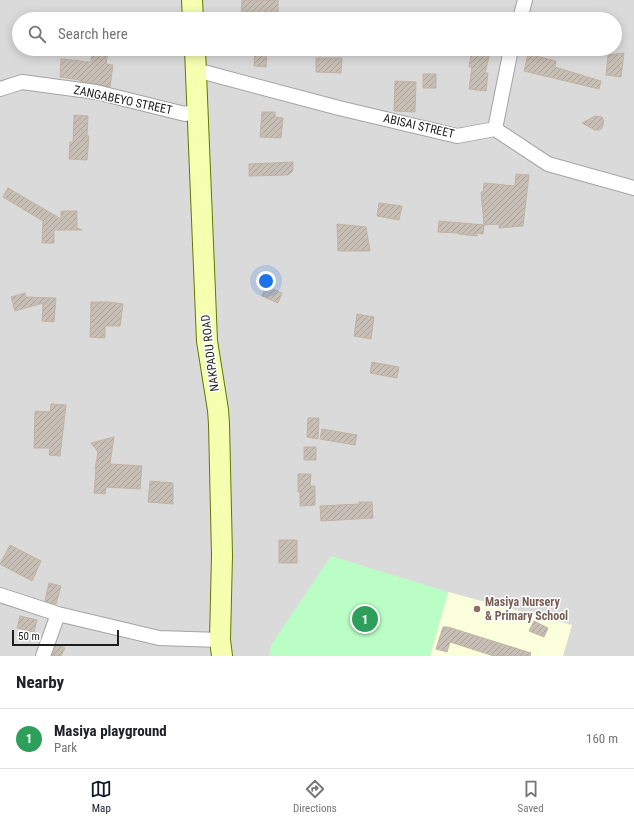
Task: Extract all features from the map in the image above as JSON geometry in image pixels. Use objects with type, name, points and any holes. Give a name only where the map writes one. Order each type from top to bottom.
[{"type":"street","points":[[192,0],[193,12]]},
{"type":"street","points":[[522,12],[525,0]]},
{"type":"street","name":"NAKPADU ROAD","points":[[195,56],[207,341],[218,410],[222,555],[221,648]]},
{"type":"street","points":[[510,56],[495,129],[548,164],[634,188]]},
{"type":"street","name":"ABISAI STREET","points":[[196,70],[340,108],[457,136],[495,129]]},
{"type":"street","name":"ZANGABEYO STREET","points":[[0,89],[22,82],[96,92],[185,114],[198,110]]},
{"type":"street","points":[[0,595],[58,614],[160,638],[221,648]]},
{"type":"street","points":[[43,656],[58,614]]},
{"type":"shaded area","points":[[0,0],[634,0],[634,656],[0,656]]},
{"type":"shaded area","name":"Masiya Nursery & Primary School","points":[[448,592],[572,625],[563,656],[430,656]]},
{"type":"green space","points":[[331,556],[448,592],[430,656],[269,656],[271,645]]},
{"type":"building","points":[[242,0],[278,0],[278,12],[241,12]]},
{"type":"building","points":[[622,53],[624,53],[621,77],[606,75],[608,56],[622,56]]},
{"type":"building","points":[[91,56],[107,56],[106,64],[113,65],[110,87],[60,77],[61,59],[91,62]]},
{"type":"building","points":[[255,56],[267,56],[266,67],[254,66]]},
{"type":"building","points":[[471,56],[489,56],[485,73],[488,73],[486,91],[469,89],[472,67],[469,67]]},
{"type":"building","points":[[528,56],[536,56],[556,61],[555,67],[601,81],[599,89],[524,71]]},
{"type":"building","points":[[316,58],[342,58],[341,73],[316,72]]},
{"type":"building","points":[[423,74],[436,74],[436,88],[423,88]]},
{"type":"building","points":[[395,81],[416,82],[415,112],[394,111]]},
{"type":"building","points":[[262,112],[275,112],[275,117],[283,118],[281,138],[260,137]]},
{"type":"building","points":[[74,115],[88,116],[87,136],[89,136],[87,160],[69,159],[70,142],[73,142]]},
{"type":"building","points":[[595,116],[602,117],[604,121],[602,128],[599,130],[595,130],[582,123]]},
{"type":"building","points":[[293,162],[293,171],[288,175],[249,176],[249,164]]},
{"type":"building","points":[[516,174],[529,175],[523,226],[499,228],[499,224],[484,225],[481,192],[483,192],[484,183],[515,186]]},
{"type":"building","points":[[8,188],[61,219],[61,211],[77,211],[77,228],[82,230],[54,230],[54,243],[42,243],[43,221],[3,197]]},
{"type":"building","points":[[379,203],[402,206],[399,220],[377,216]]},
{"type":"building","points":[[439,221],[484,225],[483,234],[477,233],[477,236],[438,232]]},
{"type":"building","points":[[337,224],[366,227],[370,251],[338,251]]},
{"type":"building","points":[[266,286],[282,293],[278,303],[262,296]]},
{"type":"building","points":[[25,293],[26,297],[56,298],[54,322],[42,321],[43,303],[15,311],[11,297]]},
{"type":"building","points":[[91,302],[123,304],[120,326],[105,326],[105,338],[90,337]]},
{"type":"building","points":[[357,314],[374,317],[371,339],[354,336]]},
{"type":"building","points":[[372,362],[399,367],[397,378],[370,373]]},
{"type":"building","points":[[51,404],[66,405],[60,456],[49,455],[50,448],[34,448],[35,411],[50,412]]},
{"type":"building","points":[[308,418],[319,418],[318,439],[307,437]]},
{"type":"building","points":[[322,429],[357,435],[355,445],[320,439]]},
{"type":"building","points":[[114,437],[110,464],[142,466],[140,489],[106,487],[105,494],[94,493],[95,469],[98,452],[91,443]]},
{"type":"building","points":[[304,447],[316,447],[316,460],[304,460]]},
{"type":"building","points":[[298,474],[311,474],[310,486],[315,486],[315,505],[300,506]]},
{"type":"building","points":[[150,481],[173,483],[173,504],[148,502]]},
{"type":"building","points":[[359,502],[372,502],[373,518],[321,521],[320,506],[359,504]]},
{"type":"building","points":[[279,540],[297,540],[297,563],[279,563]]},
{"type":"building","points":[[10,545],[41,561],[32,581],[0,564]]},
{"type":"building","points":[[49,583],[61,586],[56,604],[45,601]]},
{"type":"building","points":[[20,616],[37,620],[34,632],[17,628]]},
{"type":"building","points":[[534,621],[548,628],[544,637],[529,631]]},
{"type":"building","points":[[443,627],[448,627],[531,653],[530,656],[494,656],[450,642],[447,652],[436,649]]},
{"type":"building","points":[[56,644],[65,648],[61,656],[52,656]]},
{"type":"place","name":"Masiya Nursery & Primary School","points":[[477,609]]},
{"type":"place","name":"Masiya playground","points":[[365,619]]}]
